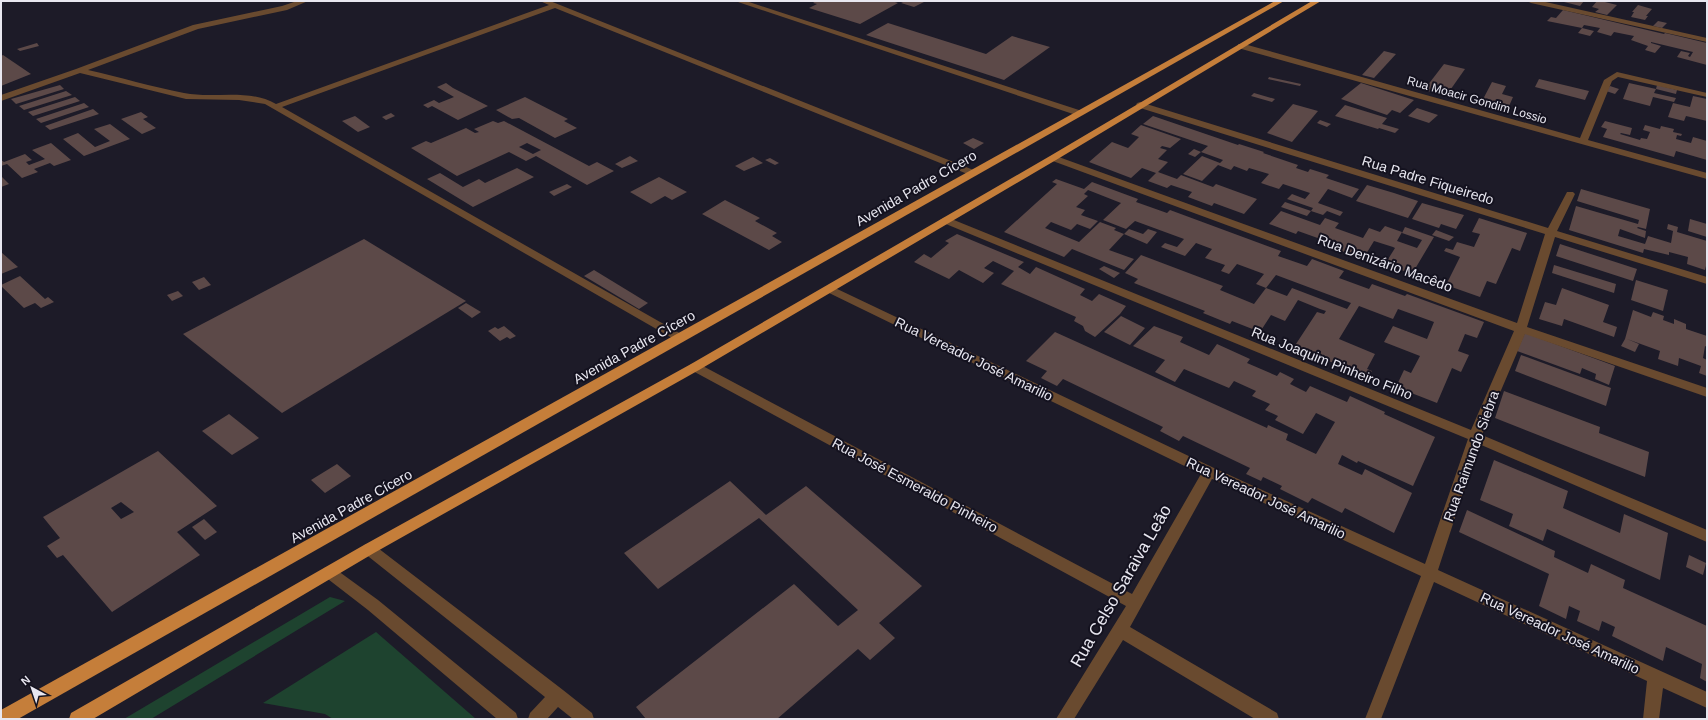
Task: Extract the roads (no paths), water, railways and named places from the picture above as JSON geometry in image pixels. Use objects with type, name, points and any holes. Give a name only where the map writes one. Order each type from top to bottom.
[{"type":"highway","name":"Avenida Padre Cícero","points":[[2,719],[1280,1]]},
{"type":"highway","points":[[77,719],[369,549],[694,367],[1053,158],[1317,1]]},
{"type":"street","points":[[544,1],[973,173]]},
{"type":"street","points":[[740,1],[1079,113]]},
{"type":"street","points":[[1531,1],[1707,40]]},
{"type":"street","points":[[1,98],[79,71],[196,27],[284,8],[302,2]]},
{"type":"street","points":[[277,106],[557,6]]},
{"type":"street","name":"Rua Moacir Gondim Lossio","points":[[1241,46],[1707,176]]},
{"type":"street","points":[[79,71],[110,77],[186,96],[253,99],[277,106],[679,338]]},
{"type":"street","points":[[1584,142],[1608,80],[1617,74],[1707,95]]},
{"type":"street","name":"Rua Padre Fiqueiredo","points":[[1140,105],[1707,281]]},
{"type":"street","name":"Rua Denizário Macêdo","points":[[1053,158],[1520,329],[1707,394]]},
{"type":"street","name":"Rua Raimundo Siebra","points":[[1374,719],[1430,573],[1475,437],[1520,329],[1551,233],[1570,194]]},
{"type":"street","name":"Rua Joaquim Pinheiro Filho","points":[[945,220],[1475,437],[1707,536]]},
{"type":"street","name":"Rua Vereador José Amarilio","points":[[828,289],[1209,472],[1707,700]]},
{"type":"street","name":"Rua José Esmeraldo Pinheiro","points":[[694,367],[1135,603]]},
{"type":"street","name":"Rua Celso Saraiva Leão","points":[[1064,719],[1120,630],[1209,472]]},
{"type":"street","points":[[369,549],[586,719]]},
{"type":"street","points":[[329,572],[373,605],[510,719]]},
{"type":"street","points":[[1120,630],[1271,719]]},
{"type":"street","points":[[1651,719],[1656,677]]},
{"type":"street","points":[[536,719],[557,696]]}]
